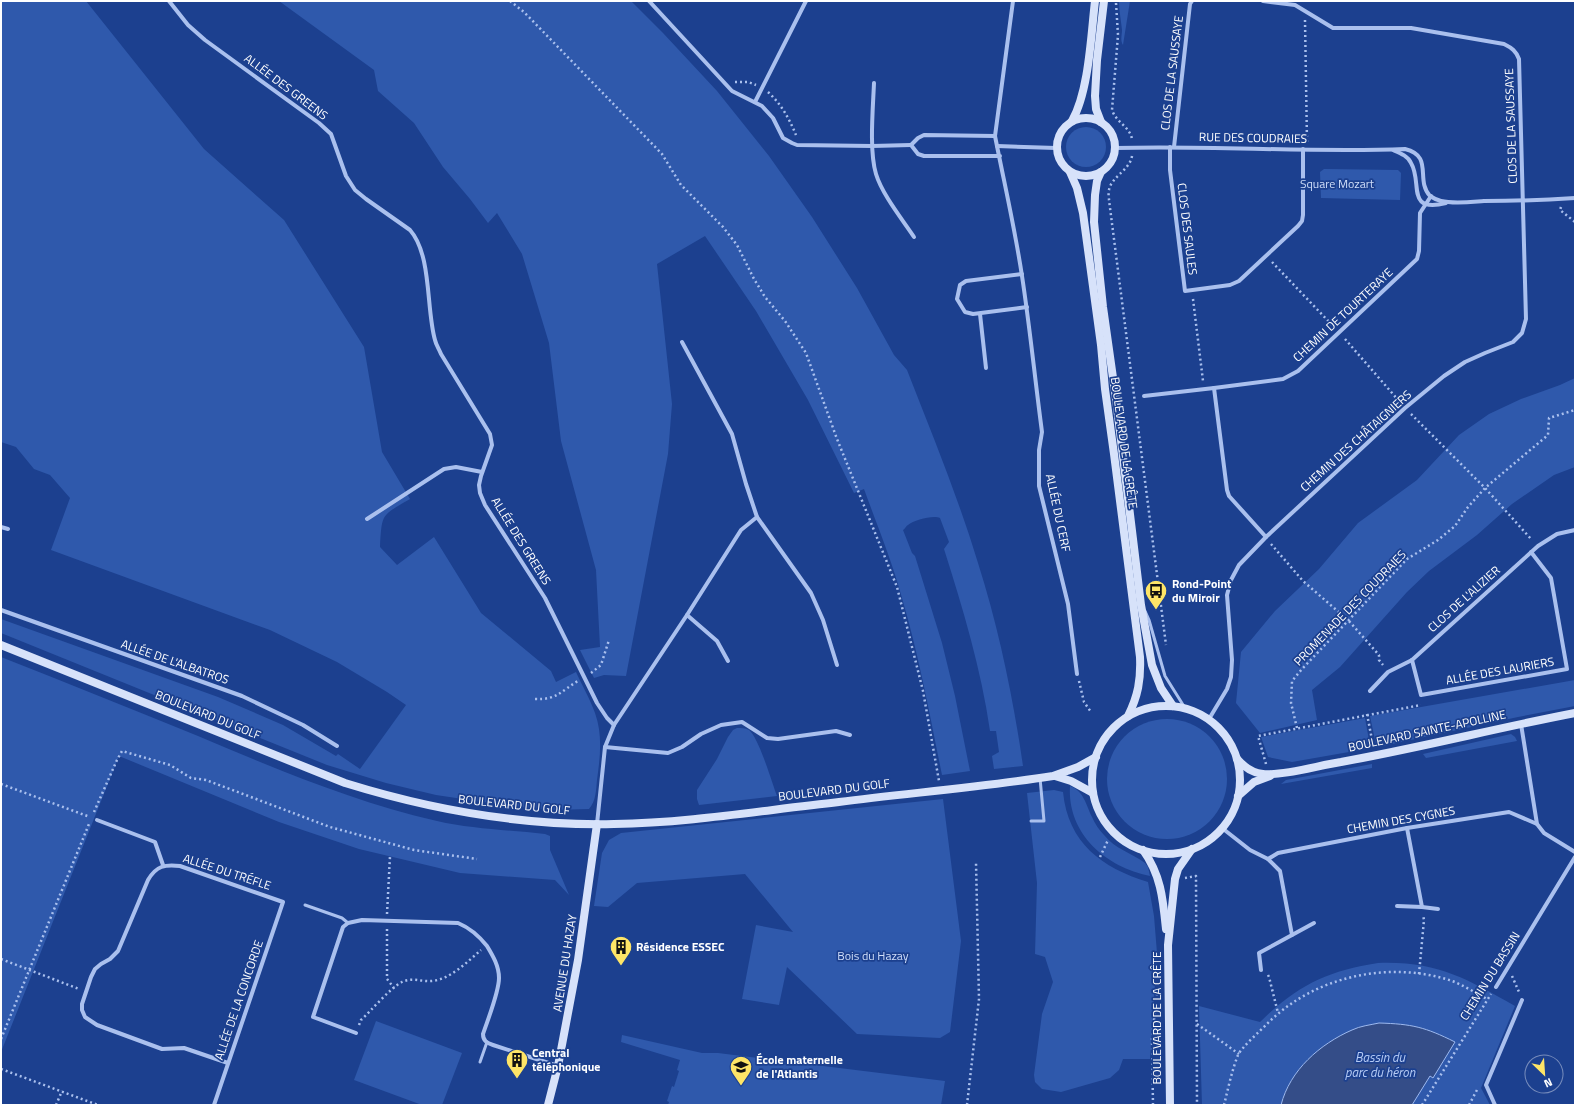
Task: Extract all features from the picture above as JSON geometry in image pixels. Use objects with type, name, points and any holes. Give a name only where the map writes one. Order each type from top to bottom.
[{"type":"main road","points":[[1056,148],[1060,132],[1072,120],[1078,109],[1083,88],[1095,1]]},
{"type":"main road","points":[[1101,122],[1096,110],[1095,96],[1097,60],[1104,1]]},
{"type":"main road","points":[[1072,120],[1087,117],[1101,122],[1111,131],[1114,138],[1115,148]]},
{"type":"main road","name":"BOULEVARD DE LA CRÊTE","points":[[1056,148],[1060,160],[1070,172],[1077,188],[1084,213],[1101,345],[1105,389],[1140,658],[1139,687],[1136,699],[1128,716]]},
{"type":"main road","name":"BOULEVARD DE LA CRÊTE","points":[[1115,148],[1111,162],[1101,172],[1097,181],[1094,222],[1103,307],[1141,605],[1152,665],[1164,694],[1173,706]]},
{"type":"main road","points":[[1070,172],[1086,176],[1101,172]]},
{"type":"main road","name":"BOULEVARD DU GOLF","points":[[1,645],[324,775],[372,791],[442,808],[493,817],[530,821],[597,824],[640,823],[693,818],[1040,778],[1052,776],[1078,767],[1096,757]]},
{"type":"main road","points":[[1173,706],[1194,711],[1209,719],[1224,734],[1230,741],[1238,759],[1240,784],[1238,796],[1230,818],[1222,828],[1208,840],[1192,849],[1171,854],[1143,850],[1123,840],[1108,825],[1097,807],[1093,793],[1092,775],[1096,757],[1110,730],[1128,716],[1148,708],[1173,706]]},
{"type":"main road","name":"BOULEVARD SAINTE-APOLLINE","points":[[1238,759],[1250,770],[1261,774],[1284,772],[1375,756],[1521,723],[1575,713]]},
{"type":"main road","name":"BOULEVARD SAINTE-APOLLINE","points":[[1238,796],[1254,782],[1284,772]]},
{"type":"main road","name":"BOULEVARD DU GOLF","points":[[1052,776],[1068,779],[1093,793]]},
{"type":"main road","name":"AVENUE DU HAZAY","points":[[548,1105],[558,1066],[578,960],[597,824]]},
{"type":"main road","name":"BOULEVARD DE LA CRÊTE","points":[[1171,1105],[1168,945],[1175,878],[1182,862],[1192,849]]},
{"type":"main road","name":"BOULEVARD DE LA CRÊTE","points":[[1143,850],[1151,862],[1159,879],[1168,945]]},
{"type":"street","name":"ALLÉE DES GREENS","points":[[169,1],[188,25],[205,40],[319,123],[331,134],[346,176],[355,190],[410,230],[416,237],[424,267],[435,340],[441,354],[490,434],[492,445],[482,472],[480,493],[485,505],[545,598],[597,703],[607,718],[614,725]]},
{"type":"street","points":[[649,1],[732,91],[755,102],[769,112],[783,138],[792,144],[911,146],[918,154],[924,156],[1000,156]]},
{"type":"street","points":[[755,102],[806,1]]},
{"type":"street","name":"ALLÉE DU CERF","points":[[1013,1],[995,136],[1000,156],[1027,307],[1042,432],[1038,450],[1039,486],[1068,604],[1077,674]]},
{"type":"street","name":"CLOS DE LA SAUSSAYE","points":[[1172,147],[1190,4],[1192,1]]},
{"type":"street","name":"CLOS DE LA SAUSSAYE","points":[[1263,1],[1295,5],[1324,24],[1333,28],[1411,28],[1504,44],[1511,48],[1519,59],[1524,200]]},
{"type":"street","points":[[874,83],[872,146],[875,174],[881,186],[914,237]]},
{"type":"street","points":[[911,146],[918,138],[924,135],[995,136]]},
{"type":"street","points":[[997,146],[1056,148]]},
{"type":"street","name":"CLOS DES SAULES","points":[[1172,147],[1170,170],[1185,291],[1230,285],[1239,281],[1302,221],[1305,149]]},
{"type":"street","name":"RUE DES COUDRAIES","points":[[1115,148],[1405,149],[1416,153],[1421,160],[1424,183],[1431,196]]},
{"type":"street","name":"RUE DES COUDRAIES","points":[[1391,150],[1406,156],[1412,163],[1417,193],[1419,199],[1425,204]]},
{"type":"street","points":[[1431,196],[1440,201],[1451,202],[1575,198]]},
{"type":"street","name":"CHEMIN DE TOURTERAYE","points":[[1144,396],[1204,390],[1283,379],[1298,370],[1417,259],[1419,250],[1420,213],[1431,196]]},
{"type":"street","name":"CHEMIN DES CHÂTAIGNIERS","points":[[1209,719],[1227,689],[1231,677],[1232,660],[1227,604],[1228,588],[1240,565],[1266,537],[1405,408],[1444,376],[1465,362],[1513,342],[1522,333],[1526,319],[1524,200]]},
{"type":"street","points":[[1425,204],[1436,206],[1451,202]]},
{"type":"street","points":[[1022,274],[966,281],[960,285],[957,299],[961,307],[966,312],[980,314],[1027,307]]},
{"type":"street","points":[[980,314],[986,368]]},
{"type":"street","points":[[682,342],[732,434],[746,484],[758,516],[811,593],[824,620],[837,664]]},
{"type":"street","points":[[1214,388],[1229,496],[1266,537]]},
{"type":"street","points":[[367,519],[444,469],[456,467],[482,472]]},
{"type":"street","points":[[597,824],[605,747],[614,725],[741,530],[758,516]]},
{"type":"street","points":[[1,527],[8,529]]},
{"type":"street","name":"CLOS DE L'ALIZIER","points":[[1370,691],[1388,672],[1412,660],[1532,552],[1557,534],[1575,530]]},
{"type":"street","name":"ALLÉE DES LAURIERS","points":[[1412,660],[1421,695],[1567,669],[1551,578],[1532,552]]},
{"type":"street","name":"ALLÉE DE L'ALBATROS","points":[[1,610],[242,696],[303,725],[337,746]]},
{"type":"street","points":[[687,615],[717,641],[728,661]]},
{"type":"street","points":[[605,747],[668,753],[682,747],[702,734],[721,725],[742,722],[767,738],[778,739],[836,731],[850,735]]},
{"type":"street","points":[[1521,723],[1537,824]]},
{"type":"street","name":"CHEMIN DES CYGNES","points":[[1268,859],[1278,853],[1408,828],[1509,812],[1537,824],[1544,832],[1575,852]]},
{"type":"street","points":[[97,820],[155,842],[163,865],[152,872],[118,951],[95,969],[85,991],[82,1004],[82,1010],[85,1017],[97,1025],[162,1049],[184,1048],[228,1063]]},
{"type":"street","points":[[1222,828],[1250,850],[1268,859],[1280,870],[1292,935]]},
{"type":"street","points":[[1408,828],[1422,907]]},
{"type":"street","name":"CHEMIN DU BASSIN","points":[[1496,987],[1575,856]]},
{"type":"street","name":"ALLÉE DU TRÉFLE","points":[[163,865],[180,866],[284,902]]},
{"type":"street","name":"ALLÉE DE LA CONCORDE","points":[[214,1105],[284,902]]},
{"type":"street","points":[[1397,906],[1438,909]]},
{"type":"street","points":[[356,1033],[313,1017],[344,927],[348,923],[362,920],[458,923],[466,926],[474,932],[486,946],[495,960],[500,978],[483,1038],[487,1042],[558,1066]]},
{"type":"street","points":[[1261,970],[1258,953],[1314,923]]},
{"type":"street","points":[[1495,1105],[1486,1085],[1522,1000]]},
{"type":"lane","name":"BOULEVARD DE LA CRÊTE","points":[[1141,605],[1149,620],[1165,676],[1185,708]]},
{"type":"lane","points":[[1031,822],[1044,821],[1040,778]]},
{"type":"lane","points":[[305,905],[342,918],[348,923]]},
{"type":"lane","points":[[480,1062],[487,1042]]},
{"type":"path","points":[[510,1],[524,12],[662,154],[681,185],[723,227],[736,245],[765,297],[785,321],[806,353],[836,439],[897,587],[923,691],[941,789]]},
{"type":"path","points":[[1116,1],[1118,35],[1112,110],[1115,116],[1131,134],[1132,139]]},
{"type":"path","points":[[1304,10],[1305,149]]},
{"type":"path","points":[[1132,156],[1131,161],[1111,185],[1108,191],[1166,646]]},
{"type":"path","points":[[1561,199],[1560,210],[1575,222]]},
{"type":"path","points":[[1192,291],[1204,390]]},
{"type":"path","name":"PROMENADE DES COUDRAIES","points":[[1297,728],[1291,702],[1292,681],[1302,669],[1350,621],[1407,559],[1438,540],[1455,526],[1468,507],[1485,488],[1548,435],[1549,418],[1575,410]]},
{"type":"path","points":[[1266,537],[1303,581],[1350,621],[1379,655],[1379,660],[1388,672]]},
{"type":"path","points":[[1077,674],[1084,702],[1091,712]]},
{"type":"path","points":[[1266,764],[1258,736],[1423,704]]},
{"type":"path","points":[[1367,714],[1374,748]]},
{"type":"path","points":[[1,1039],[92,818],[122,751],[170,765],[190,778],[206,780],[330,827],[414,850],[477,859]]},
{"type":"path","points":[[1,784],[92,818]]},
{"type":"path","points":[[1100,857],[1108,840]]},
{"type":"path","points":[[967,1105],[979,999],[976,862]]},
{"type":"path","points":[[1196,876],[1198,1105]]},
{"type":"path","points":[[1419,974],[1424,920],[1422,907]]},
{"type":"path","points":[[356,1033],[361,1020],[398,984],[403,981],[416,979],[430,981],[441,979],[453,973],[486,946]]},
{"type":"path","points":[[1,959],[85,991]]},
{"type":"path","points":[[1508,967],[1522,1000]]},
{"type":"path","points":[[1261,970],[1270,977],[1278,1013]]},
{"type":"path","points":[[1224,1105],[1239,1054],[1278,1013],[1318,988],[1345,978],[1384,972],[1419,974],[1446,979],[1487,999]]},
{"type":"path","name":"CHEMIN DU BASSIN","points":[[1422,1105],[1487,999],[1496,987]]},
{"type":"path","points":[[1153,1105],[1152,1038],[1157,992]]},
{"type":"path","points":[[1197,1023],[1239,1054]]},
{"type":"path","points":[[1,1069],[98,1105]]},
{"type":"path","points":[[56,1105],[62,1092]]},
{"type":"green space","points":[[1,1],[86,1],[204,149],[284,220],[364,347],[382,452],[410,499],[393,509],[385,517],[381,528],[380,547],[397,565],[434,537],[481,613],[551,671],[556,682],[576,672],[598,721],[600,738],[600,755],[596,791],[589,809],[552,810],[510,806],[436,795],[386,783],[327,765],[1,633],[1,619],[218,697],[283,725],[336,756],[338,754],[360,769],[406,705],[337,662],[270,630],[51,550],[70,498],[50,475],[34,469],[16,447],[1,442]]},
{"type":"green space","points":[[279,1],[631,1],[663,33],[717,91],[769,156],[812,217],[857,288],[894,355],[907,370],[953,490],[986,588],[1005,663],[1023,766],[994,769],[992,756],[999,752],[996,731],[990,731],[982,685],[965,617],[944,549],[949,542],[940,518],[928,518],[911,523],[903,530],[912,553],[915,556],[942,643],[955,696],[970,771],[942,775],[924,686],[908,620],[894,570],[864,489],[854,493],[808,400],[756,311],[705,236],[657,264],[672,404],[668,454],[626,676],[604,675],[594,678],[580,650],[600,647],[596,570],[561,441],[549,343],[522,254],[497,213],[488,223],[443,167],[414,123],[378,91],[374,70]]},
{"type":"green space","points":[[1119,1],[1130,1],[1123,45],[1121,39],[1122,30]]},
{"type":"green space","points":[[1086,127],[1094,129],[1100,133],[1104,139],[1106,147],[1104,155],[1100,161],[1094,165],[1086,167],[1078,165],[1072,161],[1068,155],[1066,147],[1068,139],[1072,133],[1078,129]]},
{"type":"green space","name":"Square Mozart","points":[[1324,169],[1398,170],[1401,173],[1400,200],[1321,198],[1320,172]]},
{"type":"green space","points":[[1575,378],[1575,467],[1554,475],[1512,504],[1477,535],[1429,571],[1407,592],[1340,667],[1312,690],[1317,720],[1260,733],[1236,703],[1241,652],[1275,611],[1319,569],[1358,523],[1417,480],[1459,435],[1489,414],[1521,399]]},
{"type":"green space","points":[[1,657],[316,784],[345,794],[406,813],[450,824],[545,834],[550,836],[550,850],[569,895],[555,880],[460,873],[359,849],[279,822],[119,756],[1,1052]]},
{"type":"green space","points":[[1575,680],[1575,706],[1378,747],[1378,745],[1376,745],[1370,716]]},
{"type":"green space","points":[[1365,718],[1370,746],[1365,747],[1366,749],[1292,762],[1268,757],[1261,737]]},
{"type":"green space","points":[[1167,719],[1190,723],[1210,736],[1223,756],[1227,779],[1223,802],[1210,822],[1190,835],[1167,839],[1144,835],[1124,822],[1111,802],[1107,779],[1111,756],[1124,736],[1144,723]]},
{"type":"green space","points":[[737,728],[748,729],[753,735],[761,751],[777,796],[699,805],[697,790],[717,759],[728,737],[733,730]]},
{"type":"green space","points":[[1511,734],[1517,741],[1426,758],[1423,754]]},
{"type":"green space","points":[[1372,764],[1372,768],[1281,784],[1286,780]]},
{"type":"green space","points":[[1070,786],[1075,788],[1082,795],[1094,822],[1108,840],[1145,863],[1148,867],[1150,876],[1134,872],[1119,865],[1092,846],[1082,833],[1075,819],[1071,803]]},
{"type":"green space","points":[[1054,790],[1063,792],[1066,810],[1072,826],[1090,851],[1102,861],[1116,869],[1148,882],[1154,916],[1157,953],[1150,1059],[1123,1059],[1119,1070],[1110,1078],[1061,1092],[1042,1089],[1035,1082],[1034,1075],[1042,1014],[1053,982],[1045,957],[1035,954],[1037,883],[1027,793]]},
{"type":"green space","name":"Bois du Hazay","points":[[943,799],[961,941],[950,1032],[940,1038],[857,1034],[787,967],[779,1005],[742,999],[756,925],[793,932],[745,874],[637,883],[608,907],[594,906],[602,853],[609,840],[621,833]]},
{"type":"green space","points":[[1378,963],[1417,965],[1450,973],[1481,987],[1515,1006],[1481,1088],[1490,1105],[1202,1105],[1199,1006],[1260,1022],[1287,999],[1313,982],[1360,966]]},
{"type":"green space","points":[[376,1021],[462,1053],[442,1105],[422,1105],[354,1080]]},
{"type":"green space","points":[[622,1035],[702,1053],[718,1053],[945,1081],[941,1105],[668,1105],[669,1102],[667,1101],[672,1086],[674,1087],[679,1071],[677,1070],[680,1060],[621,1042]]},
{"type":"water","name":"Bassin du parc du héron","points":[[1379,1023],[1401,1024],[1418,1027],[1455,1042],[1433,1078],[1430,1076],[1412,1105],[1281,1105],[1291,1080],[1318,1051],[1340,1036],[1352,1030]]},
{"type":"place","name":"Rond-Point du Miroir","points":[[1156,610]]},
{"type":"place","name":"Résidence ESSEC","points":[[621,966]]},
{"type":"place","name":"Central téléphonique","points":[[517,1080]]},
{"type":"place","name":"École maternelle de l'Atlantis","points":[[741,1086]]}]
